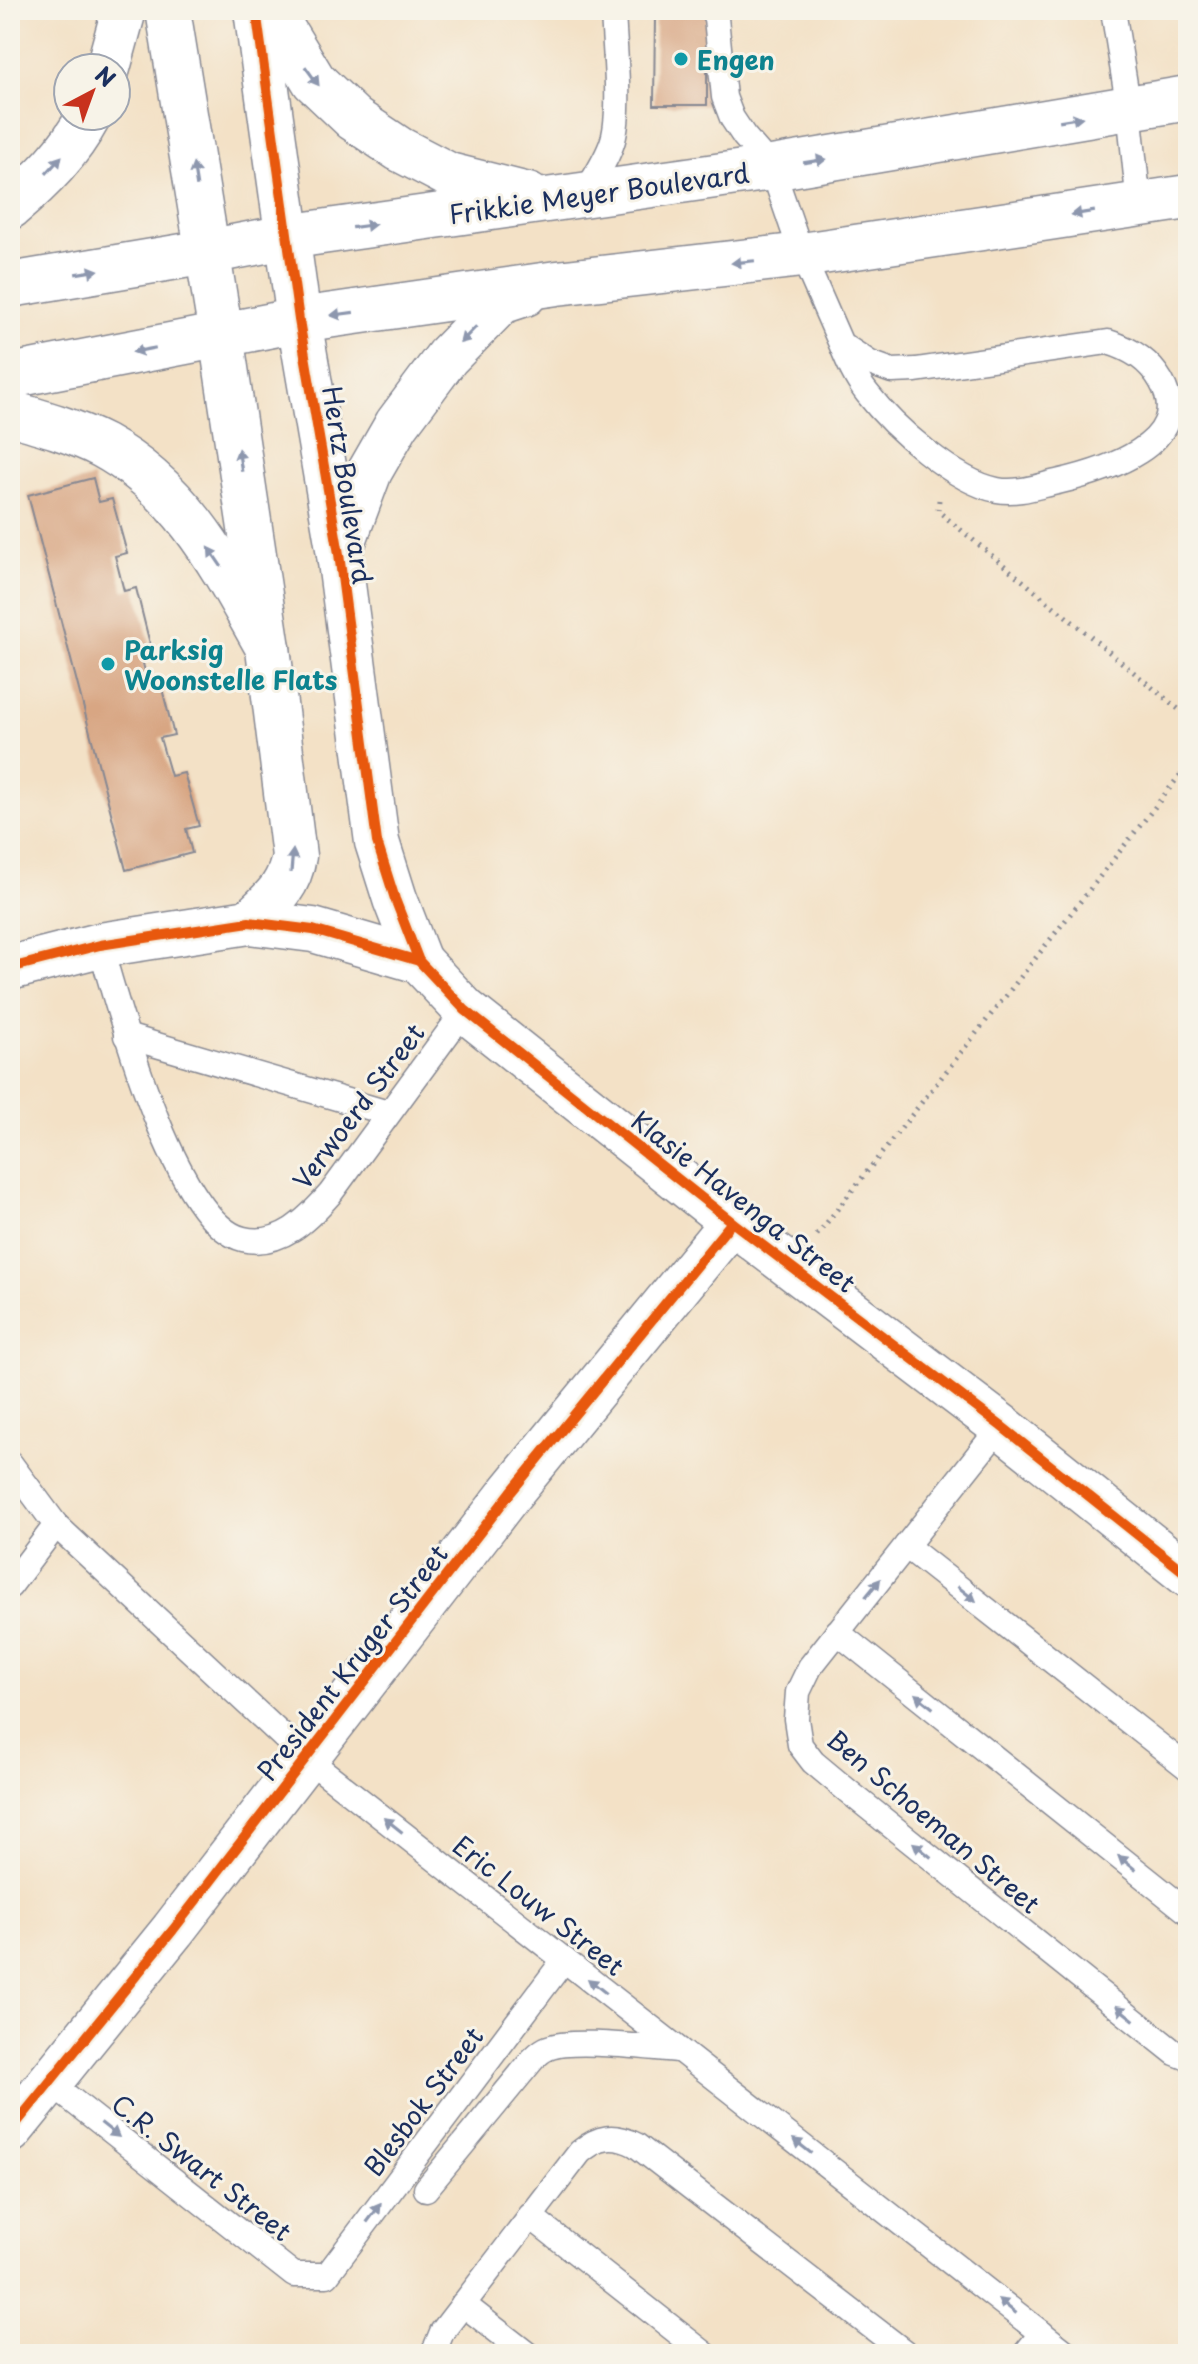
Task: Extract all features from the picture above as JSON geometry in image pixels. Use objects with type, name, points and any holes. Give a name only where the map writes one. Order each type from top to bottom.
[{"type":"street","points":[[112,52],[124,10]]},
{"type":"street","points":[[168,10],[268,648],[294,856],[292,872],[283,889],[249,922]]},
{"type":"street","name":"Hertz Boulevard","points":[[256,10],[286,237],[339,554],[377,842],[419,961]]},
{"type":"street","points":[[271,10],[314,81],[354,119],[399,149],[449,175],[566,198]]},
{"type":"street","name":"Frikkie Meyer Boulevard","points":[[10,285],[286,237],[772,168],[1188,98]]},
{"type":"street","points":[[10,207],[39,183],[80,132]]},
{"type":"street","points":[[10,376],[299,320],[557,283],[802,255],[1188,197]]},
{"type":"street","points":[[339,554],[370,471],[397,424],[447,357],[501,302],[557,283]]},
{"type":"street","points":[[10,413],[61,428],[102,446],[141,471],[177,503],[217,559],[268,648]]},
{"type":"street","points":[[10,968],[100,945],[249,922],[313,930],[419,961]]},
{"type":"street","name":"Klasie Havenga Street","points":[[419,961],[465,1010],[732,1222],[1001,1426],[1188,1575]]},
{"type":"street","name":"President Kruger Street","points":[[10,2131],[173,1930],[511,1492],[732,1222]]},
{"type":"lane","points":[[566,198],[613,141],[617,118],[613,10]]},
{"type":"lane","points":[[712,10],[716,18],[724,97],[728,108],[744,136],[772,168],[802,255],[831,326],[852,369],[867,394],[903,430],[949,469],[995,490],[1012,492],[1084,476],[1138,453],[1157,438],[1167,421],[1166,389],[1157,373],[1144,359],[1127,348],[1108,342],[892,371],[870,363],[841,344]]},
{"type":"lane","points":[[1113,10],[1129,109],[1139,205]]},
{"type":"lane","name":"Verwoerd Street","points":[[100,945],[145,1091],[183,1177],[217,1225],[241,1239],[263,1241],[293,1230],[302,1223],[330,1194],[465,1010]]},
{"type":"lane","points":[[126,1036],[388,1113]]},
{"type":"lane","name":"Ben Schoeman Street","points":[[1001,1426],[810,1667],[798,1692],[796,1719],[800,1745],[813,1762],[1175,2053],[1188,2058]]},
{"type":"lane","name":"Eric Louw Street","points":[[10,1463],[56,1525],[305,1757],[1068,2354]]},
{"type":"lane","points":[[10,1586],[56,1525]]},
{"type":"lane","points":[[906,1546],[1188,1768]]},
{"type":"lane","points":[[837,1632],[1188,1912]]},
{"type":"lane","name":"Blesbok Street","points":[[327,2275],[564,1960]]},
{"type":"lane","points":[[426,2189],[533,2059],[546,2049],[580,2044],[679,2050]]},
{"type":"lane","name":"C.R. Swart Street","points":[[49,2082],[294,2275],[327,2275]]},
{"type":"lane","points":[[433,2354],[442,2332],[580,2152],[593,2142],[607,2137],[621,2138],[636,2145],[907,2354]]},
{"type":"lane","points":[[530,2216],[705,2354]]},
{"type":"lane","points":[[463,2304],[527,2354]]},
{"type":"lane","points":[[1025,2354],[1042,2333]]},
{"type":"path","points":[[940,462],[938,511],[1188,717]]},
{"type":"path","points":[[792,1267],[1188,765]]},
{"type":"building","name":"Engen","points":[[655,14],[707,14],[707,105],[654,105]]},
{"type":"building","name":"Parksig Woonstelle Flats","points":[[93,478],[99,502],[112,499],[127,553],[115,556],[124,591],[136,588],[150,644],[139,647],[148,684],[160,681],[174,735],[160,738],[171,776],[184,773],[199,826],[186,829],[192,853],[126,870],[28,495]]},
{"type":"building","points":[[10,799],[18,823],[10,825]]},
{"type":"cycle path","points":[[256,10],[299,320],[339,554],[377,842],[419,961]]},
{"type":"cycle path","points":[[10,968],[100,945],[249,922],[313,930],[419,961],[465,1010],[732,1222],[1001,1426],[1188,1575]]},
{"type":"cycle path","points":[[10,2131],[173,1930],[511,1492],[732,1222]]},
{"type":"place","name":"Engen","points":[[681,59]]},
{"type":"place","name":"Parksig Woonstelle Flats","points":[[108,664]]}]
